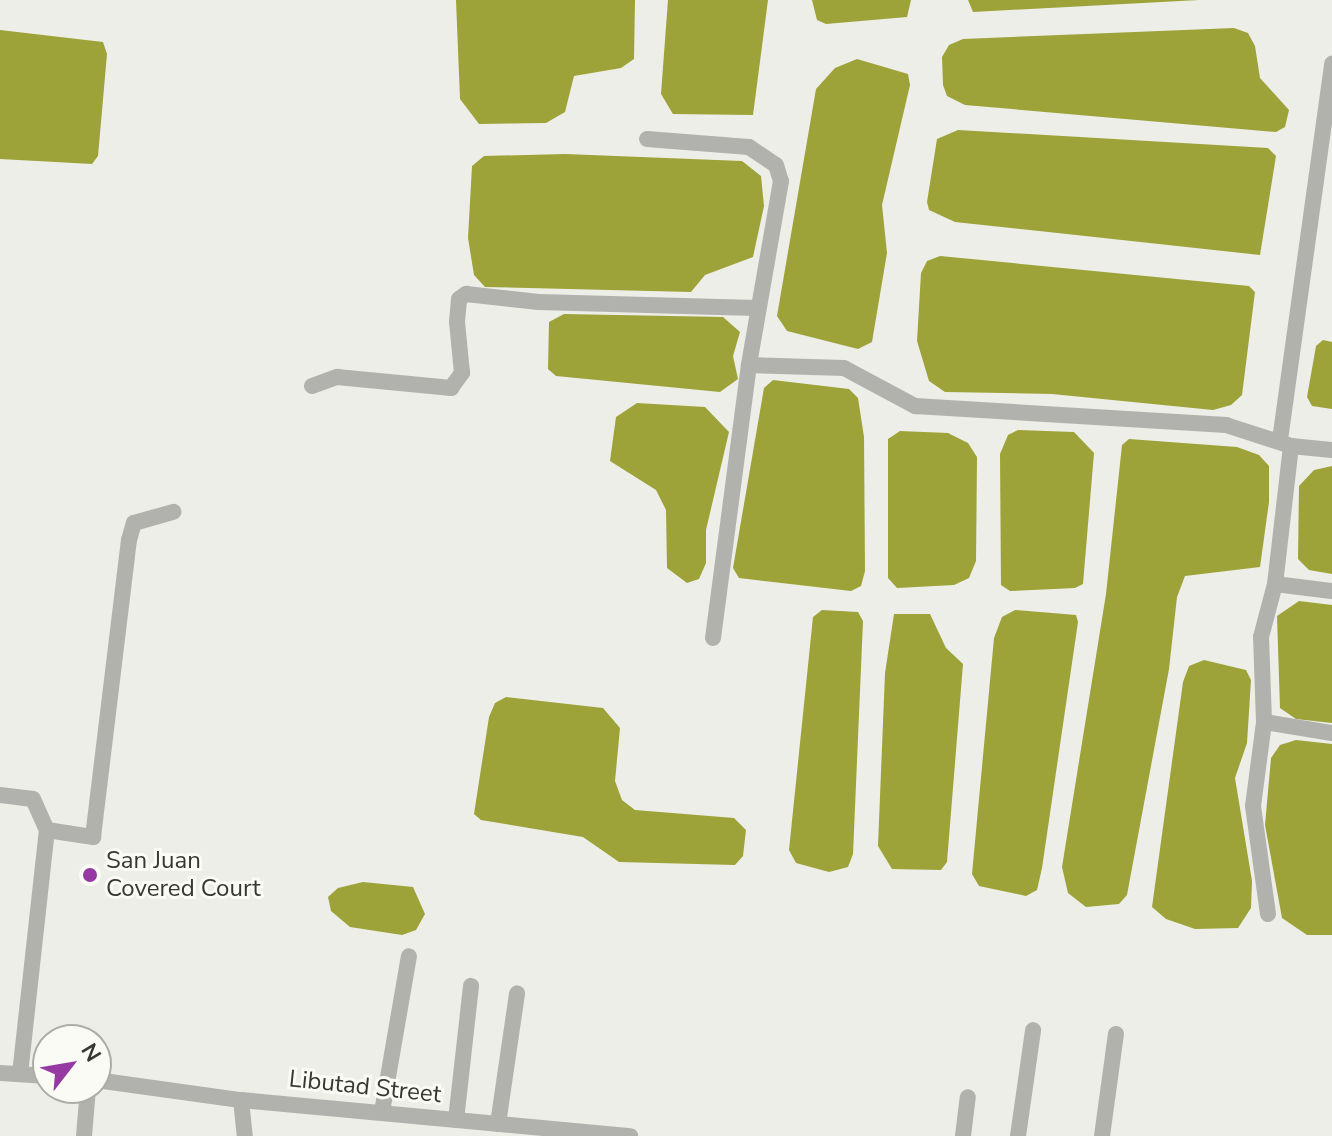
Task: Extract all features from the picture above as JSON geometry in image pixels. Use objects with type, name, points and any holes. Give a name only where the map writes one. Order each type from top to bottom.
[{"type":"street","points":[[1268,914],[1253,806],[1264,722],[1261,637],[1275,584],[1285,443],[1332,64]]},
{"type":"street","points":[[647,139],[749,147],[776,165],[781,181],[756,308],[713,638]]},
{"type":"street","points":[[312,386],[337,377],[451,388],[462,373],[457,322],[459,299],[466,294],[539,302],[756,308]]},
{"type":"street","points":[[749,365],[844,368],[915,406],[1226,425],[1285,443],[1332,450]]},
{"type":"street","points":[[47,830],[93,837],[129,540],[134,523],[173,512]]},
{"type":"street","points":[[1275,584],[1332,591]]},
{"type":"street","points":[[1264,722],[1332,733]]},
{"type":"street","points":[[0,795],[33,799],[47,830],[20,1074]]},
{"type":"street","points":[[382,1112],[409,956]]},
{"type":"street","points":[[456,1120],[471,986]]},
{"type":"street","points":[[498,1124],[517,993]]},
{"type":"street","points":[[1018,1136],[1033,1030]]},
{"type":"street","points":[[1102,1136],[1116,1034]]},
{"type":"street","points":[[0,1073],[32,1075]]},
{"type":"street","name":"Libutad Street","points":[[112,1082],[241,1100],[630,1136]]},
{"type":"street","points":[[963,1136],[968,1097]]},
{"type":"street","points":[[241,1100],[245,1136]]},
{"type":"street","points":[[84,1136],[87,1104]]},
{"type":"shaded area","points":[[456,0],[635,0],[634,59],[621,68],[574,76],[565,112],[546,123],[479,124],[460,99]]},
{"type":"shaded area","points":[[668,0],[768,0],[753,115],[673,114],[661,94]]},
{"type":"shaded area","points":[[812,0],[911,0],[907,17],[826,24],[817,20]]},
{"type":"shaded area","points":[[968,0],[1199,0],[973,12]]},
{"type":"shaded area","points":[[1234,28],[1248,33],[1255,46],[1260,78],[1289,110],[1285,127],[1276,132],[965,105],[947,96],[943,85],[942,57],[949,45],[963,39]]},
{"type":"shaded area","points":[[0,30],[103,42],[107,54],[98,156],[92,164],[0,159]]},
{"type":"shaded area","points":[[857,59],[908,74],[910,85],[882,205],[887,253],[872,342],[858,349],[787,331],[777,316],[816,89],[835,68]]},
{"type":"shaded area","points":[[958,130],[1268,148],[1276,156],[1260,255],[955,222],[929,210],[927,202],[937,139]]},
{"type":"shaded area","points":[[565,154],[742,161],[761,176],[764,206],[753,257],[705,275],[691,292],[485,287],[474,275],[468,238],[472,166],[484,156]]},
{"type":"shaded area","points":[[940,256],[1249,286],[1255,292],[1242,395],[1231,405],[1213,410],[1052,394],[945,392],[929,381],[917,341],[921,273],[927,261]]},
{"type":"shaded area","points":[[564,314],[723,317],[740,332],[733,356],[738,379],[720,392],[556,376],[548,369],[549,322]]},
{"type":"shaded area","points":[[1323,340],[1332,342],[1332,409],[1312,406],[1307,397],[1316,346]]},
{"type":"shaded area","points":[[773,380],[849,389],[858,398],[864,437],[865,571],[861,586],[851,591],[739,578],[733,568],[764,388]]},
{"type":"shaded area","points":[[637,403],[705,407],[729,432],[706,530],[706,563],[699,579],[687,583],[667,568],[666,510],[656,490],[610,461],[616,417]]},
{"type":"shaded area","points":[[1018,430],[1074,432],[1094,453],[1083,584],[1075,588],[1010,591],[1001,585],[1000,454],[1008,435]]},
{"type":"shaded area","points":[[900,431],[948,433],[968,443],[977,457],[976,561],[969,578],[954,585],[897,588],[888,578],[888,439]]},
{"type":"shaded area","points":[[1129,439],[1237,447],[1259,455],[1269,466],[1269,502],[1260,567],[1185,576],[1177,597],[1169,669],[1127,895],[1119,904],[1086,907],[1068,893],[1062,867],[1106,594],[1122,445]]},
{"type":"shaded area","points":[[1332,466],[1332,574],[1309,570],[1298,559],[1299,486],[1314,470]]},
{"type":"shaded area","points":[[1299,601],[1332,605],[1332,723],[1296,719],[1280,708],[1277,616]]},
{"type":"shaded area","points":[[822,610],[858,612],[863,621],[853,854],[848,867],[829,872],[796,863],[789,850],[813,617]]},
{"type":"shaded area","points":[[1015,610],[1076,615],[1078,622],[1042,868],[1037,890],[1026,896],[979,886],[972,874],[994,638],[1002,617]]},
{"type":"shaded area","points":[[894,614],[930,614],[946,648],[963,664],[947,862],[941,870],[892,869],[878,846],[885,673]]},
{"type":"shaded area","points":[[1204,660],[1246,670],[1251,680],[1247,743],[1235,778],[1252,881],[1251,908],[1238,928],[1195,929],[1166,919],[1152,907],[1183,682],[1189,666]]},
{"type":"shaded area","points":[[506,697],[603,708],[620,728],[615,781],[622,800],[635,810],[734,818],[746,830],[743,856],[735,865],[619,862],[583,837],[481,820],[474,814],[489,717],[495,703]]},
{"type":"shaded area","points":[[1296,740],[1332,744],[1332,935],[1307,935],[1282,918],[1265,825],[1271,758],[1280,745]]},
{"type":"shaded area","points":[[363,882],[413,887],[425,914],[416,930],[402,935],[350,927],[331,911],[328,897],[338,888]]},
{"type":"place","name":"San Juan Covered Court","points":[[90,875]]}]
